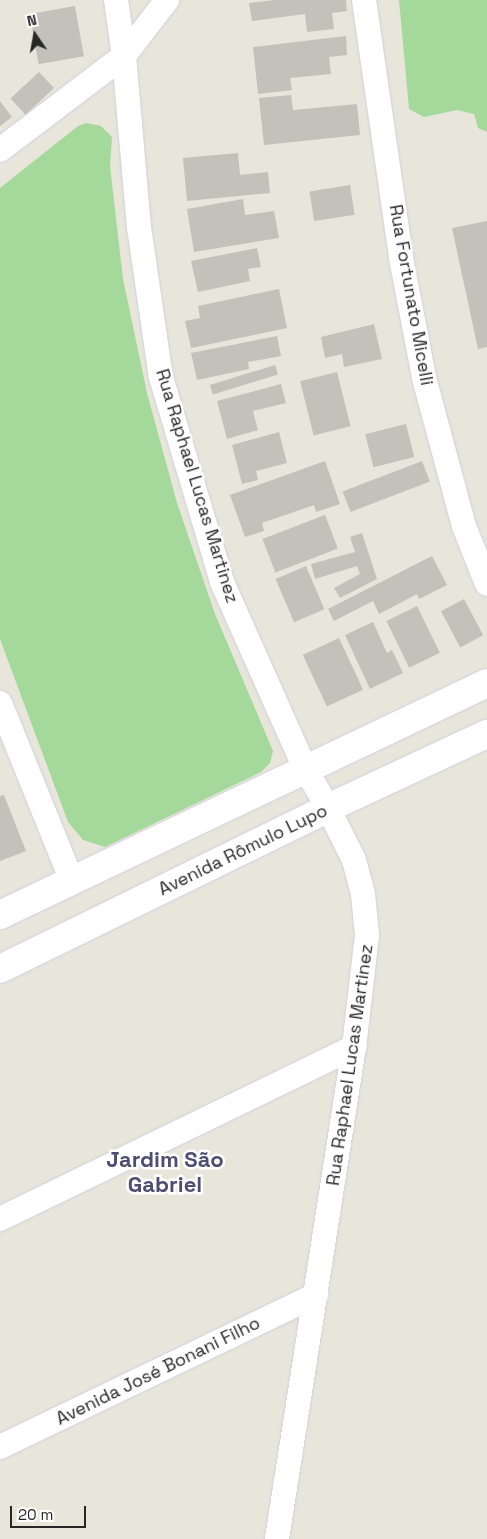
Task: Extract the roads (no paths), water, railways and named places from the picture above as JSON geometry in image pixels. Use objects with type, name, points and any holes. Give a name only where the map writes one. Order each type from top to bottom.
[{"type":"street","name":"Rua Raphael Lucas Martinez","points":[[116,0],[124,56],[139,227],[161,376],[222,582],[305,768],[354,860],[363,894],[367,936],[354,1047],[277,1539]]},
{"type":"street","points":[[0,150],[124,56],[167,0]]},
{"type":"street","name":"Rua Fortunato Micelli","points":[[364,0],[401,258],[424,378],[464,526],[487,584]]},
{"type":"street","points":[[0,915],[305,768],[487,683]]},
{"type":"street","points":[[0,703],[72,881]]},
{"type":"street","name":"Avenida Rômulo Lupo","points":[[0,969],[328,808],[487,734]]},
{"type":"street","points":[[0,1219],[354,1047]]},
{"type":"street","name":"Avenida José Bonani Filho","points":[[0,1447],[316,1295]]},
{"type":"district","name":"Jardim São Gabriel","points":[[165,1172]]}]
